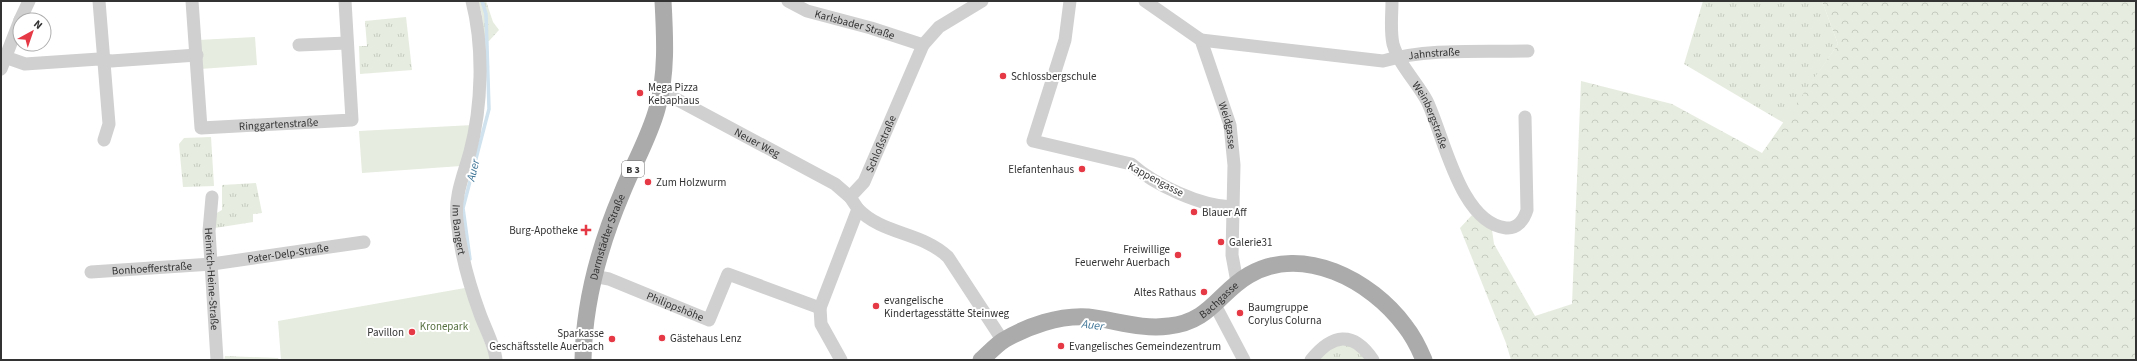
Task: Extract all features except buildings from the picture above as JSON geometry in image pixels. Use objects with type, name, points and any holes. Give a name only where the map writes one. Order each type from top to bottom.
[{"type":"main road","name":"Darmstädter Straße","points":[[583,360],[583,334],[593,276],[605,234],[651,127],[660,94],[665,49],[663,1]]},
{"type":"main road","name":"Bachgasse","points":[[981,360],[1003,341],[1040,324],[1067,318],[1087,317],[1144,326],[1170,326],[1191,320],[1215,305],[1237,282],[1257,270],[1271,265],[1288,262],[1305,263],[1327,269],[1347,278],[1369,291],[1392,310],[1406,326],[1424,360]]},
{"type":"street","points":[[24,12],[29,1]]},
{"type":"street","points":[[99,1],[109,124],[104,140]]},
{"type":"street","name":"Ringgartenstraße","points":[[192,1],[201,128],[352,120],[344,1]]},
{"type":"street","name":"Im Bangert","points":[[472,1],[476,21],[479,107],[470,151],[458,197],[456,219],[462,255],[496,360]]},
{"type":"street","name":"Karlsbader Straße","points":[[788,1],[807,11],[871,28],[923,45]]},
{"type":"street","name":"Schloßstraße","points":[[850,197],[864,182],[923,45],[939,27],[982,1]]},
{"type":"street","name":"Kappengasse","points":[[1070,1],[1064,40],[1033,141],[1132,164],[1141,173],[1192,198],[1215,207],[1232,207]]},
{"type":"street","points":[[1145,1],[1201,40],[1383,61],[1398,57]]},
{"type":"street","name":"Jahnstraße","points":[[1392,1],[1393,43],[1398,57],[1440,53],[1528,51]]},
{"type":"street","points":[[12,40],[3,63],[24,64],[105,60],[111,61],[197,55]]},
{"type":"street","name":"Weidgasse","points":[[1201,40],[1230,125],[1234,165],[1232,255],[1237,282]]},
{"type":"street","points":[[299,45],[347,43]]},
{"type":"street","name":"Weinbergstraße","points":[[1398,57],[1427,102],[1468,200],[1482,216],[1499,227],[1508,228],[1516,226],[1521,222],[1528,210],[1525,117]]},
{"type":"street","name":"Neuer Weg","points":[[660,94],[676,98],[836,184],[850,197]]},
{"type":"street","name":"Heinrich-Heine-Straße","points":[[212,197],[209,231],[217,360]]},
{"type":"street","points":[[850,197],[868,218],[880,226],[927,242],[941,250],[948,257],[1003,341]]},
{"type":"street","points":[[841,360],[821,324],[820,308],[858,208]]},
{"type":"street","name":"Pater-Delp-Straße","points":[[212,264],[364,242]]},
{"type":"street","name":"Bonhoefferstraße","points":[[91,272],[212,264]]},
{"type":"street","name":"Philippshöhe","points":[[593,276],[609,279],[709,320],[728,274],[820,308]]},
{"type":"street","points":[[1215,305],[1244,360]]},
{"type":"street","points":[[1311,360],[1328,343],[1334,339],[1343,338],[1358,344],[1368,352],[1373,360]]},
{"type":"green space","points":[[478,1],[486,1],[493,22],[499,30],[489,41],[484,40],[482,15]]},
{"type":"green space","points":[[1703,1],[1822,1],[1838,44],[1784,123],[1684,64]]},
{"type":"green space","points":[[1822,1],[2136,1],[2136,360],[1511,360],[1506,343],[1460,228],[1472,215],[1492,230],[1494,244],[1535,316],[1572,304],[1581,81],[1672,104],[1762,153],[1838,44]]},
{"type":"green space","points":[[406,17],[412,70],[360,74],[359,46],[367,46],[365,21]]},
{"type":"green space","points":[[255,37],[257,65],[200,69],[198,40]]},
{"type":"green space","points":[[473,125],[461,166],[362,173],[359,131]]},
{"type":"green space","points":[[211,137],[214,186],[183,187],[179,144],[184,138]]},
{"type":"green space","points":[[256,183],[262,213],[253,214],[253,222],[215,228],[215,214],[222,210],[222,185]]},
{"type":"green space","name":"Kronepark","points":[[465,288],[491,360],[281,360],[278,321]]},
{"type":"green space","points":[[1343,343],[1358,348],[1368,360],[1317,360],[1328,347]]},
{"type":"green space","points":[[225,356],[278,358],[279,360],[224,360]]},
{"type":"waterway","name":"Auer","points":[[470,259],[463,208],[489,109],[486,14],[482,1]]},
{"type":"place","name":"Schlossbergschule","points":[[1003,76]]},
{"type":"place","name":"Mega Pizza Kebaphaus","points":[[640,93]]},
{"type":"place","name":"Elefantenhaus","points":[[1082,169]]},
{"type":"place","name":"Zum Holzwurm","points":[[648,182]]},
{"type":"place","name":"Blauer Aff","points":[[1194,212]]},
{"type":"place","name":"Burg-Apotheke","points":[[586,230]]},
{"type":"place","name":"Galerie31","points":[[1221,242]]},
{"type":"place","name":"Freiwillige Feuerwehr Auerbach","points":[[1178,255]]},
{"type":"place","name":"Altes Rathaus","points":[[1204,292]]},
{"type":"place","name":"evangelische Kindertagesstätte Steinweg","points":[[876,306]]},
{"type":"place","name":"Baumgruppe Corylus Colurna","points":[[1240,313]]},
{"type":"place","name":"Pavillon","points":[[412,332]]},
{"type":"place","name":"Gästehaus Lenz","points":[[662,338]]},
{"type":"place","name":"Sparkasse Geschäftsstelle Auerbach","points":[[612,339]]},
{"type":"place","name":"Evangelisches Gemeindezentrum","points":[[1061,346]]}]
